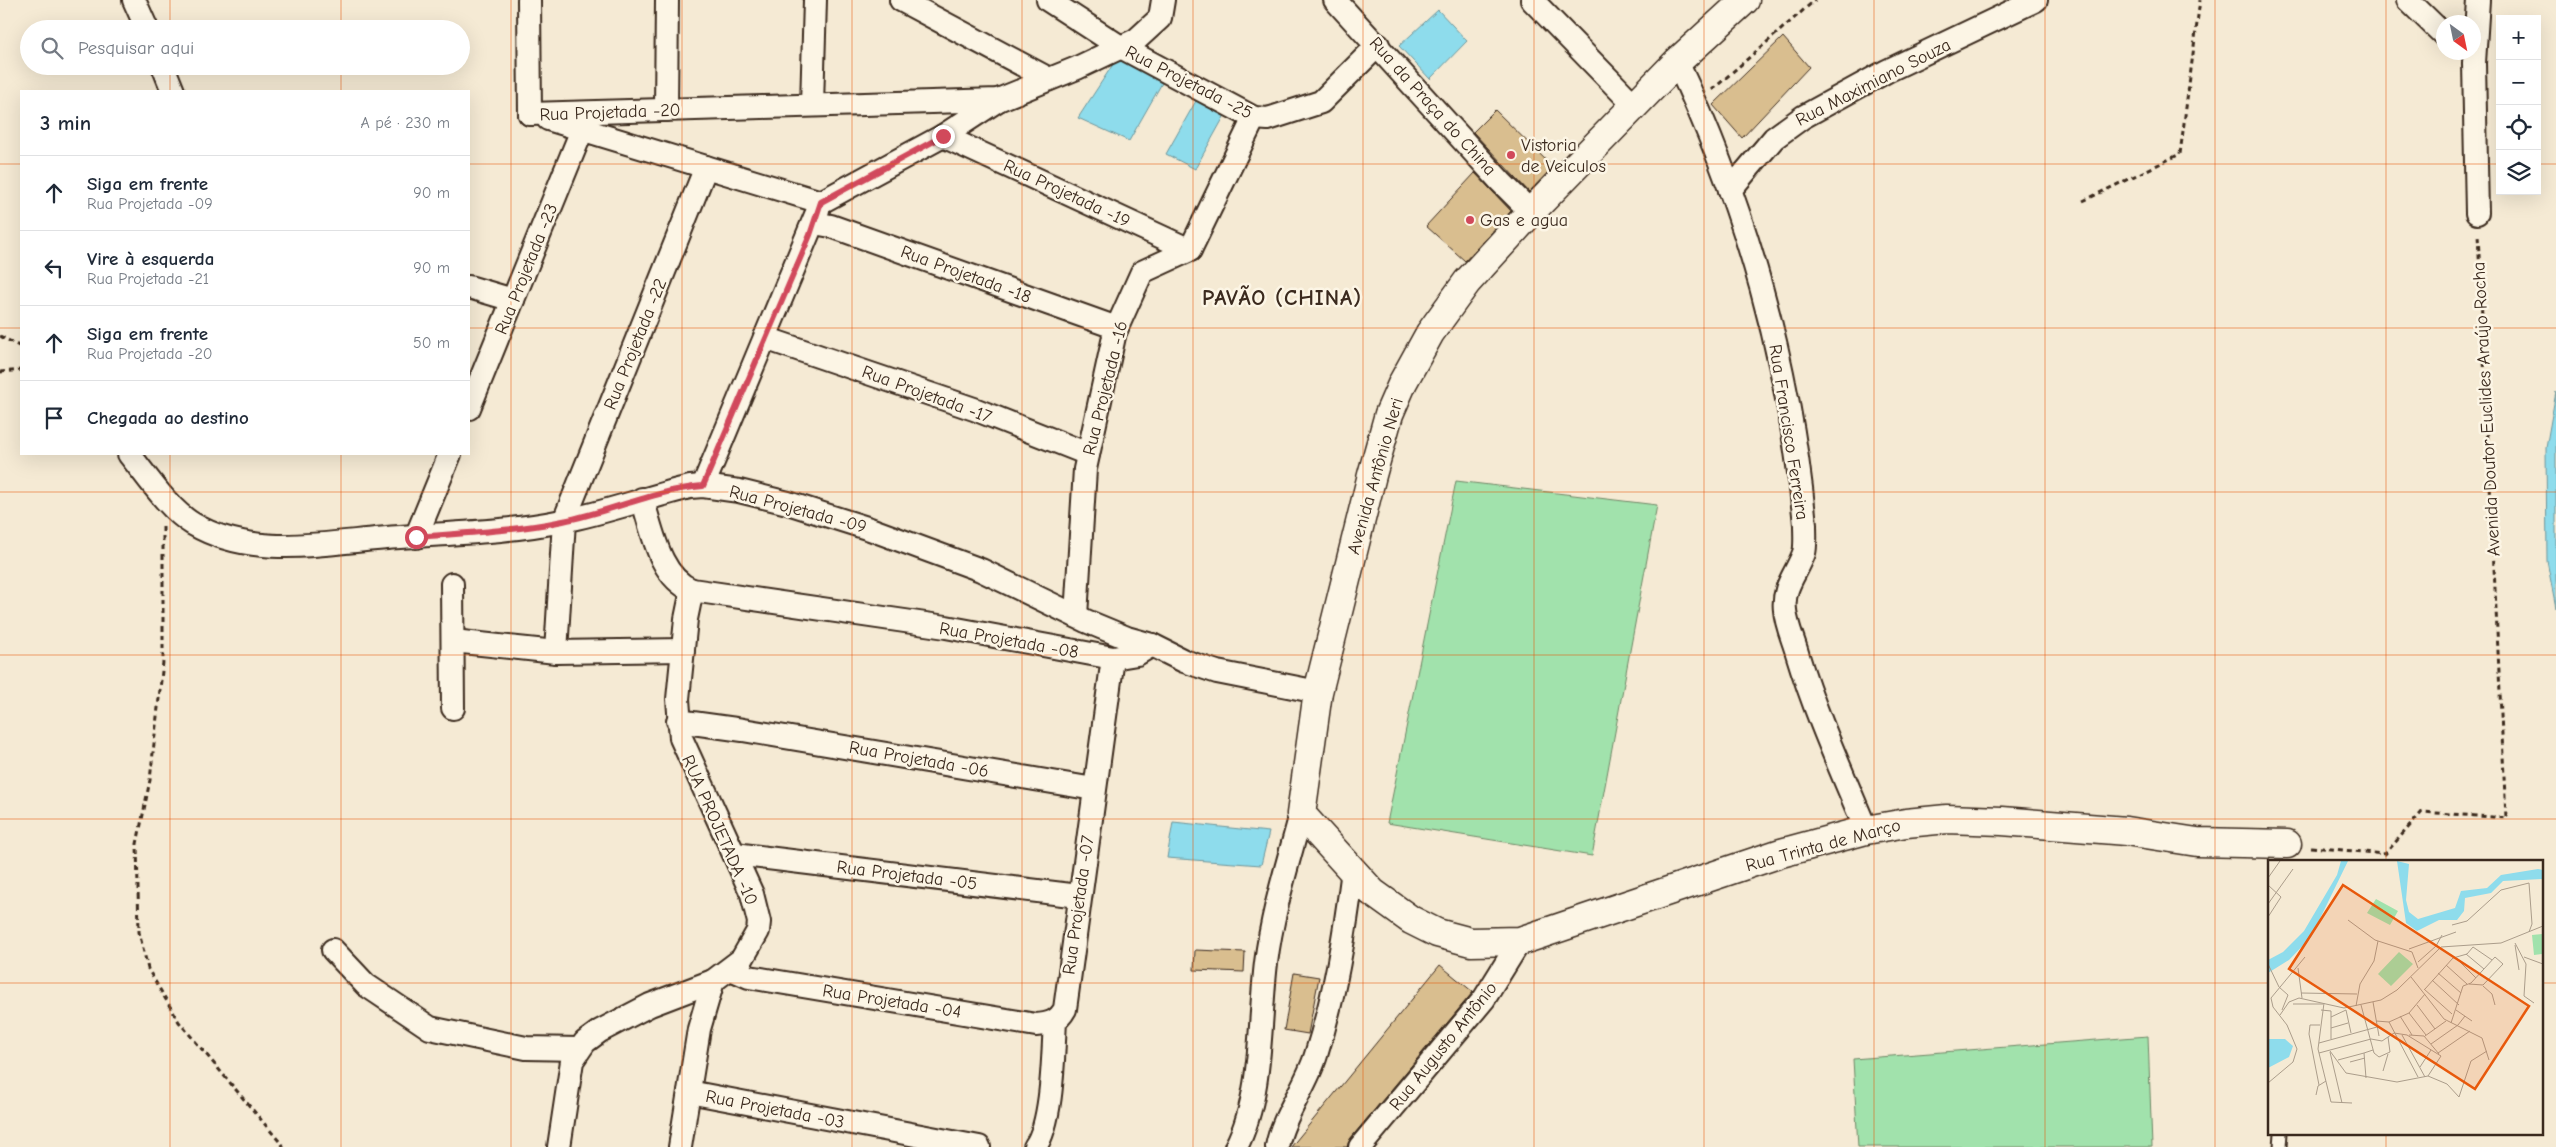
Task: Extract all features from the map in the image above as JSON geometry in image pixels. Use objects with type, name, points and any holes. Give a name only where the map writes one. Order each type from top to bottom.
[{"type":"street","points":[[134,0],[143,20]]},
{"type":"street","points":[[530,0],[530,114]]},
{"type":"street","points":[[666,110],[667,0]]},
{"type":"street","points":[[812,105],[815,0]]},
{"type":"street","points":[[901,0],[1049,79]]},
{"type":"street","name":"Rua Projetada -25","points":[[1048,0],[1119,46],[1254,118],[1268,119],[1321,102],[1378,45]]},
{"type":"street","name":"Rua Projetada -20","points":[[530,114],[998,100],[1136,40],[1160,18],[1163,0]]},
{"type":"street","name":"Rua da Praça do China","points":[[1335,0],[1378,45],[1455,133],[1531,212]]},
{"type":"street","points":[[1532,0],[1635,106]]},
{"type":"street","name":"Avenida Antônio Neri","points":[[1301,814],[1318,692],[1372,475],[1389,414],[1403,382],[1430,333],[1467,282],[1531,212],[1677,62],[1745,0]]},
{"type":"street","name":"Rua Maximiano Souza","points":[[1730,190],[1774,138],[1792,124],[1888,71],[2036,0]]},
{"type":"street","points":[[2408,0],[2436,27]]},
{"type":"street","points":[[2475,15],[2478,0]]},
{"type":"street","points":[[2468,60],[2477,213]]},
{"type":"street","name":"Rua Francisco Ferreira","points":[[1677,62],[1697,103],[1730,190],[1768,303],[1799,474],[1805,528],[1804,552],[1790,578],[1785,596],[1784,610],[1808,688],[1866,830]]},
{"type":"street","points":[[167,75],[173,90]]},
{"type":"street","points":[[703,486],[814,223],[821,202],[943,136],[998,100]]},
{"type":"street","name":"Rua Projetada -20","points":[[530,114],[821,202]]},
{"type":"street","points":[[1190,250],[1254,118]]},
{"type":"street","name":"Rua Projetada -23","points":[[470,403],[478,360],[513,300],[582,130]]},
{"type":"street","name":"Rua Projetada -19","points":[[943,136],[1190,250]]},
{"type":"street","name":"Rua Projetada -22","points":[[556,652],[564,521],[706,167]]},
{"type":"street","name":"Rua Projetada -18","points":[[814,223],[831,226],[1117,328]]},
{"type":"street","name":"Rua Projetada -16","points":[[1076,616],[1085,469],[1117,328],[1142,272],[1190,250]]},
{"type":"street","points":[[470,287],[513,300]]},
{"type":"street","name":"Rua Projetada -17","points":[[765,338],[965,406],[1088,454]]},
{"type":"street","points":[[130,455],[163,495]]},
{"type":"street","points":[[416,537],[450,455]]},
{"type":"street","name":"Rua Projetada -09","points":[[163,495],[192,523],[214,534],[247,542],[287,546],[326,545],[528,527],[564,521],[642,498],[703,486],[739,491],[788,503],[870,529],[981,570],[1076,616],[1127,638],[1152,645]]},
{"type":"street","points":[[642,498],[660,553],[671,575],[685,587],[692,590],[683,650],[678,699],[678,721]]},
{"type":"street","points":[[452,584],[453,708]]},
{"type":"street","name":"Rua Projetada -08","points":[[692,590],[946,628],[1113,658],[1137,654],[1152,645]]},
{"type":"street","points":[[453,641],[556,652],[683,650]]},
{"type":"street","points":[[1152,645],[1184,661],[1217,672],[1318,692]]},
{"type":"street","name":"Rua Projetada -07","points":[[1036,1147],[1041,1138],[1051,1079],[1055,1021],[1064,1009],[1113,658]]},
{"type":"street","name":"Rua Projetada -06","points":[[678,721],[743,730],[1094,789]]},
{"type":"street","name":"RUA PROJETADA -10","points":[[678,721],[686,754],[752,894],[759,922],[758,931],[742,959],[722,975]]},
{"type":"street","points":[[1301,814],[1372,892],[1412,920],[1437,933],[1471,942],[1520,941]]},
{"type":"street","points":[[1236,1147],[1244,1131],[1254,1084],[1266,962],[1276,911],[1301,814]]},
{"type":"street","name":"Rua Trinta de Março","points":[[1520,941],[1781,853],[1866,830],[1906,823],[1956,819],[2126,831],[2197,842],[2287,848]]},
{"type":"street","name":"Rua Projetada -05","points":[[734,854],[1079,896]]},
{"type":"street","points":[[1277,1147],[1316,1057],[1329,1008],[1346,924],[1353,870]]},
{"type":"street","name":"Rua Augusto Antônio","points":[[1360,1147],[1484,999],[1520,941]]},
{"type":"street","points":[[333,950],[366,985],[430,1028],[526,1048],[575,1055]]},
{"type":"street","points":[[559,1147],[575,1055],[600,1031],[671,996],[722,975]]},
{"type":"street","points":[[680,1147],[702,1016],[722,975]]},
{"type":"street","name":"Rua Projetada -04","points":[[722,975],[750,977],[1036,1025],[1055,1021]]},
{"type":"street","name":"Rua Projetada -03","points":[[689,1092],[979,1147]]},
{"type":"lane","points":[[2280,1147],[2281,1134]]},
{"type":"path","points":[[1697,103],[1816,0]]},
{"type":"path","points":[[2083,201],[2180,154],[2200,0]]},
{"type":"path","name":"Avenida Doutor Euclides Araújo Rocha","points":[[2287,848],[2385,854],[2422,812],[2506,818],[2477,213]]},
{"type":"path","points":[[0,336],[20,346]]},
{"type":"path","points":[[0,372],[20,370]]},
{"type":"path","points":[[163,495],[163,662],[150,780],[137,844],[139,932],[148,969],[179,1022],[284,1147]]},
{"type":"green space","points":[[1456,481],[1657,505],[1592,856],[1387,823]]},
{"type":"green space","points":[[2148,1036],[2152,1147],[1858,1147],[1853,1059]]},
{"type":"water","points":[[1438,10],[1467,41],[1430,79],[1399,46]]},
{"type":"water","points":[[1121,52],[1166,76],[1129,141],[1078,118]]},
{"type":"water","points":[[1201,92],[1230,106],[1195,169],[1166,154]]},
{"type":"water","points":[[2556,392],[2556,608],[2547,561],[2546,448]]},
{"type":"water","points":[[1173,822],[1269,832],[1261,865],[1167,858]]},
{"type":"building","points":[[1783,37],[1809,67],[1742,138],[1713,105]]},
{"type":"building","name":"Vistoria de Veiculos","points":[[1495,110],[1553,167],[1529,192],[1473,132]]},
{"type":"building","name":"Gas e agua","points":[[1475,173],[1511,211],[1465,261],[1426,226]]},
{"type":"building","points":[[1195,950],[1245,952],[1244,972],[1194,970]]},
{"type":"building","points":[[1440,965],[1473,992],[1350,1139],[1347,1147],[1291,1147]]},
{"type":"building","points":[[1294,973],[1319,977],[1308,1034],[1284,1030]]},
{"type":"place","name":"Vistoria de Veiculos","points":[[1511,155]]},
{"type":"place","name":"Gas e agua","points":[[1470,220]]},
{"type":"district","name":"PAVÃO (CHINA)","points":[[1282,297]]},
{"type":"route","points":[[416,537],[528,527],[564,521],[642,498],[690,487],[703,486],[810,235],[821,202],[943,136]]}]
